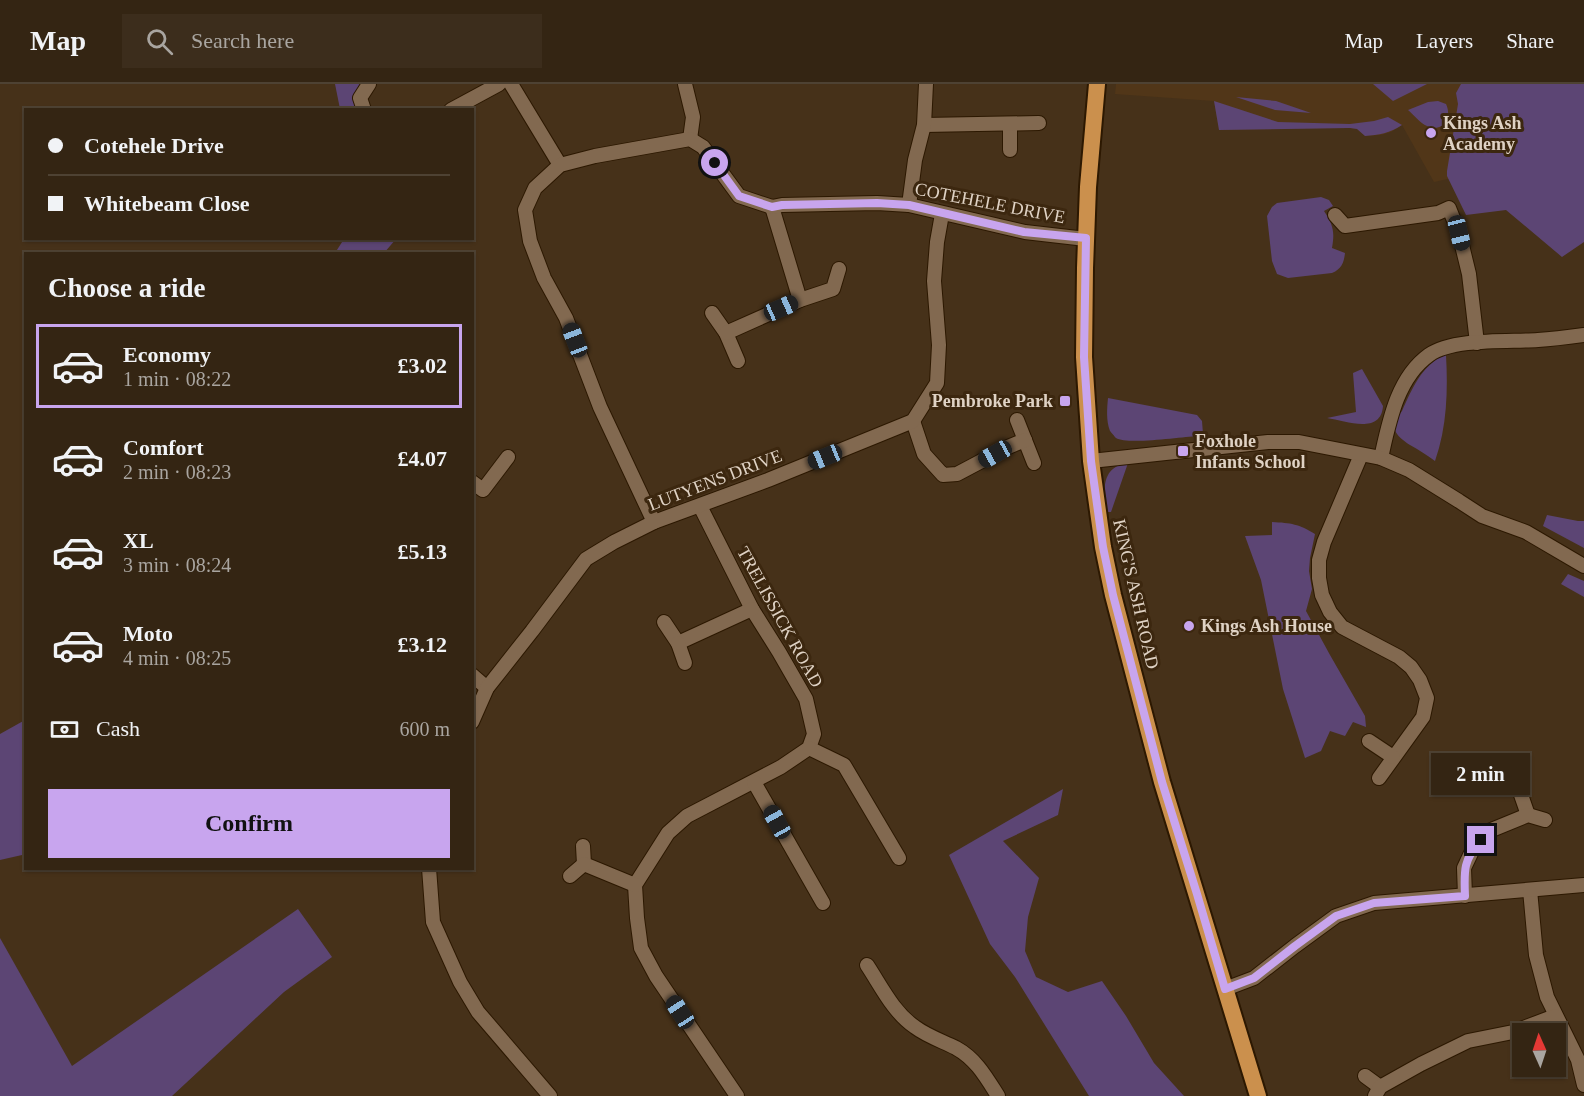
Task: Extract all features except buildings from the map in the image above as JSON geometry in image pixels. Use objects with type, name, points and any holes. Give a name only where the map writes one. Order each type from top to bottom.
[{"type":"highway","name":"KING'S ASH ROAD","points":[[1097,84],[1088,187],[1084,357],[1091,461],[1103,547],[1113,595],[1162,782],[1258,1096]]},
{"type":"street","points":[[363,108],[360,98],[369,84]]},
{"type":"street","points":[[455,108],[499,84]]},
{"type":"street","points":[[511,84],[560,165]]},
{"type":"street","points":[[654,522],[600,407],[566,318],[544,278],[530,241],[525,210],[535,188],[560,165],[595,156],[690,139],[693,117],[685,84]]},
{"type":"street","points":[[909,205],[915,160],[924,125],[926,84]]},
{"type":"street","points":[[924,125],[1039,123]]},
{"type":"street","points":[[1010,124],[1010,150]]},
{"type":"street","name":"COTEHELE DRIVE","points":[[690,139],[703,147],[739,196],[772,207],[865,203],[909,205],[1024,232],[1086,238]]},
{"type":"street","points":[[772,207],[800,300]]},
{"type":"street","points":[[1335,214],[1344,231],[1438,213],[1449,208],[1459,233],[1469,274],[1477,343]]},
{"type":"street","points":[[942,214],[934,281],[939,345],[937,383],[913,421],[924,454],[943,475],[957,474],[1025,440]]},
{"type":"street","points":[[726,333],[800,300],[834,289],[839,269]]},
{"type":"street","points":[[712,313],[726,333],[738,361]]},
{"type":"street","points":[[1382,458],[1390,416],[1406,382],[1429,355],[1445,347],[1584,335]]},
{"type":"street","points":[[1017,420],[1034,463]]},
{"type":"street","name":"LUTYENS DRIVE","points":[[474,717],[487,688],[586,559],[654,522],[768,480],[913,421]]},
{"type":"street","points":[[1091,461],[1268,442],[1299,442],[1382,458],[1409,471],[1482,516],[1526,532],[1584,566]]},
{"type":"street","points":[[1361,455],[1324,542],[1319,560],[1322,595],[1330,612],[1342,627],[1399,657],[1411,667],[1420,680],[1427,698],[1423,717],[1379,778]]},
{"type":"street","points":[[474,483],[483,490],[508,457]]},
{"type":"street","name":"TRELISSICK ROAD","points":[[700,506],[752,609],[806,699],[814,734],[808,748]]},
{"type":"street","points":[[678,644],[752,609]]},
{"type":"street","points":[[663,622],[678,644],[685,663]]},
{"type":"street","points":[[474,677],[487,688]]},
{"type":"street","points":[[1369,741],[1393,757]]},
{"type":"street","points":[[737,1096],[662,985],[641,948],[635,885],[668,833],[687,816],[723,795],[781,767],[808,748],[844,765],[899,858]]},
{"type":"street","points":[[754,782],[823,903]]},
{"type":"street","points":[[1520,792],[1528,815]]},
{"type":"street","points":[[1465,896],[1464,868],[1473,849],[1489,831],[1528,815],[1545,820]]},
{"type":"street","points":[[583,846],[584,864]]},
{"type":"street","points":[[584,864],[635,885]]},
{"type":"street","points":[[570,876],[584,864]]},
{"type":"street","points":[[429,870],[433,922],[460,982],[478,1012],[550,1096]]},
{"type":"street","points":[[1225,989],[1254,978],[1336,916],[1374,903],[1584,885]]},
{"type":"street","points":[[1530,890],[1536,955],[1547,997],[1578,1060],[1584,1086]]},
{"type":"street","points":[[867,965],[900,1014],[914,1027],[959,1049],[972,1058],[998,1096]]},
{"type":"street","points":[[1365,1076],[1378,1092],[1421,1064],[1468,1041],[1513,1032],[1555,1016]]},
{"type":"shaded area","points":[[335,84],[363,84],[361,108],[340,108]]},
{"type":"shaded area","name":"Kings Ash Academy","points":[[1116,84],[1470,84],[1452,178],[1434,182],[1402,125],[1381,135],[1365,136],[1357,129],[1350,128],[1219,130],[1214,101],[1115,94]]},
{"type":"shaded area","points":[[1373,84],[1427,84],[1393,101]]},
{"type":"shaded area","points":[[1461,84],[1584,84],[1584,242],[1562,257],[1506,210],[1466,215],[1447,176],[1458,104],[1456,93]]},
{"type":"shaded area","points":[[1236,97],[1276,101],[1311,113],[1275,110]]},
{"type":"shaded area","points":[[1214,101],[1278,122],[1350,124],[1388,117],[1402,125],[1384,133],[1365,136],[1357,129],[1350,128],[1219,130]]},
{"type":"shaded area","points":[[1438,101],[1446,104],[1448,115],[1445,123],[1437,128],[1424,125],[1408,110],[1428,102]]},
{"type":"shaded area","points":[[1321,197],[1329,200],[1333,206],[1324,211],[1332,228],[1332,248],[1345,253],[1342,265],[1332,273],[1288,278],[1277,274],[1272,261],[1267,216],[1272,207],[1277,203]]},
{"type":"shaded area","points":[[343,240],[395,240],[385,252],[336,252]]},
{"type":"shaded area","points":[[1446,355],[1446,408],[1435,461],[1400,438],[1394,426],[1418,379],[1428,366]]},
{"type":"shaded area","points":[[1362,369],[1383,406],[1381,415],[1376,421],[1361,424],[1327,418],[1356,412],[1353,373]]},
{"type":"shaded area","points":[[1108,398],[1197,415],[1202,421],[1203,434],[1143,441],[1116,438],[1110,431],[1108,423]]},
{"type":"shaded area","points":[[1128,463],[1111,512],[1106,512],[1105,488],[1108,475],[1112,469]]},
{"type":"shaded area","points":[[1547,515],[1584,521],[1584,548],[1543,526]]},
{"type":"shaded area","points":[[1272,522],[1295,525],[1315,534],[1309,571],[1312,589],[1306,611],[1365,716],[1366,727],[1353,722],[1345,736],[1330,731],[1321,751],[1305,758],[1283,689],[1261,580],[1245,536],[1272,535]]},
{"type":"shaded area","points":[[1568,574],[1584,581],[1584,597],[1561,584]]},
{"type":"shaded area","points":[[24,721],[24,852],[22,855],[0,860],[0,734]]},
{"type":"shaded area","points":[[1063,789],[1058,815],[1003,841],[1039,878],[1028,917],[1025,951],[1036,977],[1068,992],[1102,981],[1154,1063],[1184,1096],[1089,1096],[1015,977],[990,944],[949,855]]},
{"type":"shaded area","points":[[298,909],[332,957],[284,992],[172,1096],[0,1096],[0,938],[72,1066]]},
{"type":"place","name":"Kings Ash Academy","points":[[1431,133]]},
{"type":"place","name":"Pembroke Park","points":[[1065,401]]},
{"type":"place","name":"Foxhole Infants School","points":[[1183,451]]},
{"type":"place","name":"Kings Ash House","points":[[1189,626]]},
{"type":"route","points":[[715,163],[739,196],[772,207],[857,203],[909,205],[1024,232],[1086,238],[1084,357],[1091,461],[1103,547],[1113,595],[1162,782],[1225,989],[1254,978],[1336,916],[1374,903],[1465,896],[1464,868],[1473,849],[1481,840]]}]
